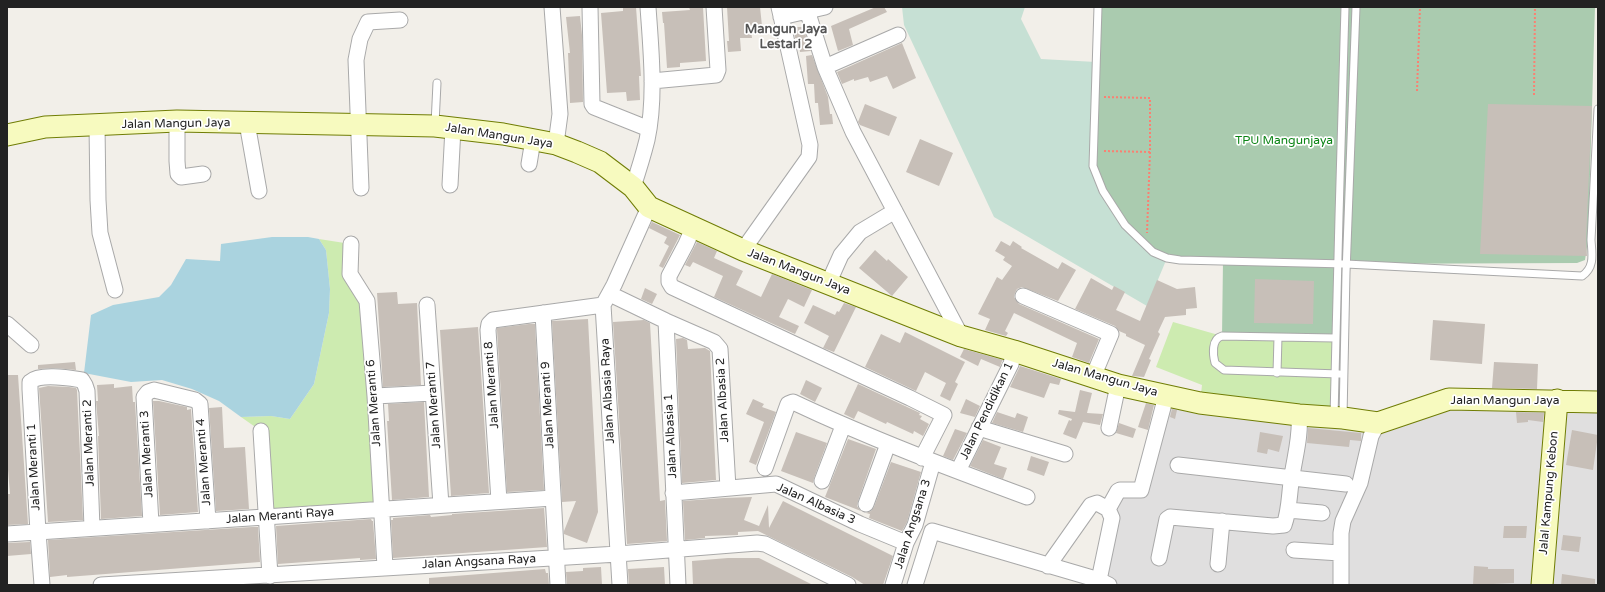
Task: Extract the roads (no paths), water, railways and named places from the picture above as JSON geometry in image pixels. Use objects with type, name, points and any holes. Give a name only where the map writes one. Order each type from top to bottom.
[{"type":"street","points":[[552,7],[560,114],[556,144]]},
{"type":"street","points":[[590,7],[592,104],[594,107],[649,129]]},
{"type":"street","points":[[633,187],[649,129],[652,81],[648,7]]},
{"type":"street","points":[[652,81],[716,75],[718,70],[714,7]]},
{"type":"street","points":[[743,250],[809,157],[810,145],[780,12],[825,7]]},
{"type":"street","points":[[807,9],[825,67],[853,132],[961,336]]},
{"type":"street","points":[[361,188],[356,60],[360,39],[369,21],[400,20]]},
{"type":"street","points":[[825,67],[898,35]]},
{"type":"street","points":[[177,121],[178,174],[182,177],[203,174]]},
{"type":"street","name":"Jalan Mangun Jaya","points":[[9,134],[45,127],[177,121],[444,127],[503,134],[556,144],[600,162],[633,187],[649,207],[743,250],[961,336],[1014,351],[1118,385],[1200,403],[1299,415],[1338,417],[1378,423],[1450,400],[1557,400],[1598,402]]},
{"type":"street","points":[[247,123],[259,191]]},
{"type":"street","points":[[97,125],[100,233],[115,290]]},
{"type":"street","points":[[444,127],[450,185]]},
{"type":"street","points":[[529,164],[533,140]]},
{"type":"street","name":"Jalan Albasia Raya","points":[[620,585],[606,300],[649,207]]},
{"type":"street","points":[[828,284],[841,255],[860,232],[895,211]]},
{"type":"street","name":"Jalan Angsana 3","points":[[693,228],[668,276],[668,282],[672,287],[944,415],[927,460],[915,525],[906,543],[893,585]]},
{"type":"street","name":"Jalan Meranti 6","points":[[351,244],[350,274],[367,300],[375,396],[385,567]]},
{"type":"street","points":[[1023,296],[1111,334],[1093,377]]},
{"type":"street","points":[[543,313],[606,300]]},
{"type":"street","name":"Jalan Albasia 2","points":[[606,300],[666,321],[714,342],[720,349],[728,488]]},
{"type":"street","name":"Jalan Meranti 7","points":[[427,305],[441,505]]},
{"type":"street","name":"Jalan Meranti 9","points":[[543,313],[558,585]]},
{"type":"street","name":"Jalan Meranti 8","points":[[499,501],[488,330],[489,324],[493,320],[543,313]]},
{"type":"street","name":"Jalan Albasia 1","points":[[666,321],[678,585]]},
{"type":"street","points":[[7,324],[31,345]]},
{"type":"street","name":"Jalan Pendidikan 1","points":[[958,471],[1011,364],[1014,351]]},
{"type":"street","name":"Jalan Meranti 2","points":[[62,377],[82,380],[86,385],[92,528]]},
{"type":"street","name":"Jalan Meranti 1","points":[[42,585],[30,382],[34,378],[62,377]]},
{"type":"street","points":[[1109,428],[1118,385]]},
{"type":"street","name":"Jalan Meranti 3","points":[[151,524],[144,397],[148,392],[154,390],[195,400],[200,404]]},
{"type":"street","points":[[375,396],[433,393]]},
{"type":"street","points":[[1108,509],[1118,491],[1141,490],[1166,396]]},
{"type":"street","name":"Jalal Kampung Kebon","points":[[1542,585],[1557,400]]},
{"type":"street","points":[[765,468],[788,404],[793,402],[844,426],[927,460],[1027,497]]},
{"type":"street","name":"Jalan Meranti 4","points":[[200,404],[208,521]]},
{"type":"street","points":[[1159,558],[1166,519],[1175,518],[1284,525],[1288,510],[1300,426],[1299,415]]},
{"type":"street","points":[[1341,585],[1340,553],[1343,522],[1360,483],[1371,436],[1378,423]]},
{"type":"street","points":[[822,481],[844,426]]},
{"type":"street","points":[[979,428],[1065,454]]},
{"type":"street","points":[[261,431],[270,576]]},
{"type":"street","points":[[866,504],[888,444]]},
{"type":"street","points":[[1178,465],[1346,484]]},
{"type":"street","name":"Jalan Albasia 3","points":[[673,494],[776,484],[860,524],[906,543]]},
{"type":"street","name":"Jalan Meranti Raya","points":[[7,534],[553,498]]},
{"type":"street","points":[[915,585],[932,531],[1104,583],[1112,518],[1108,509],[1097,503],[1091,505],[1048,566]]},
{"type":"street","points":[[1288,510],[1322,514]]},
{"type":"street","points":[[1218,564],[1222,521]]},
{"type":"street","name":"Jalan Angsana Raya","points":[[101,585],[270,576],[334,578],[385,567],[618,554],[757,543],[765,544],[844,584]]},
{"type":"street","points":[[1294,550],[1340,553]]},
{"type":"lane","points":[[1098,7],[1093,166],[1103,191],[1125,225],[1153,252],[1167,258],[1180,260],[1346,264],[1582,276],[1588,272],[1592,258],[1591,240],[1598,109]]},
{"type":"lane","points":[[1338,417],[1335,374],[1335,309],[1338,264],[1345,7]]},
{"type":"lane","points":[[1338,417],[1344,374],[1346,264],[1356,7]]},
{"type":"lane","points":[[437,83],[444,127]]},
{"type":"lane","points":[[1335,338],[1222,336],[1219,337],[1215,343],[1213,356],[1215,364],[1224,370],[1277,373],[1344,374]]},
{"type":"lane","points":[[1277,373],[1278,337]]},
{"type":"water","points":[[272,237],[308,237],[319,239],[326,250],[330,289],[329,313],[314,384],[290,419],[271,416],[241,417],[219,401],[192,389],[162,380],[131,382],[84,373],[91,315],[113,305],[159,297],[171,285],[186,259],[220,261],[221,244]]},
{"type":"district","name":"Mangun Jaya Lestari 2","points":[[786,38]]},
{"type":"park label","name":"TPU Mangunjaya","points":[[1284,141]]}]
